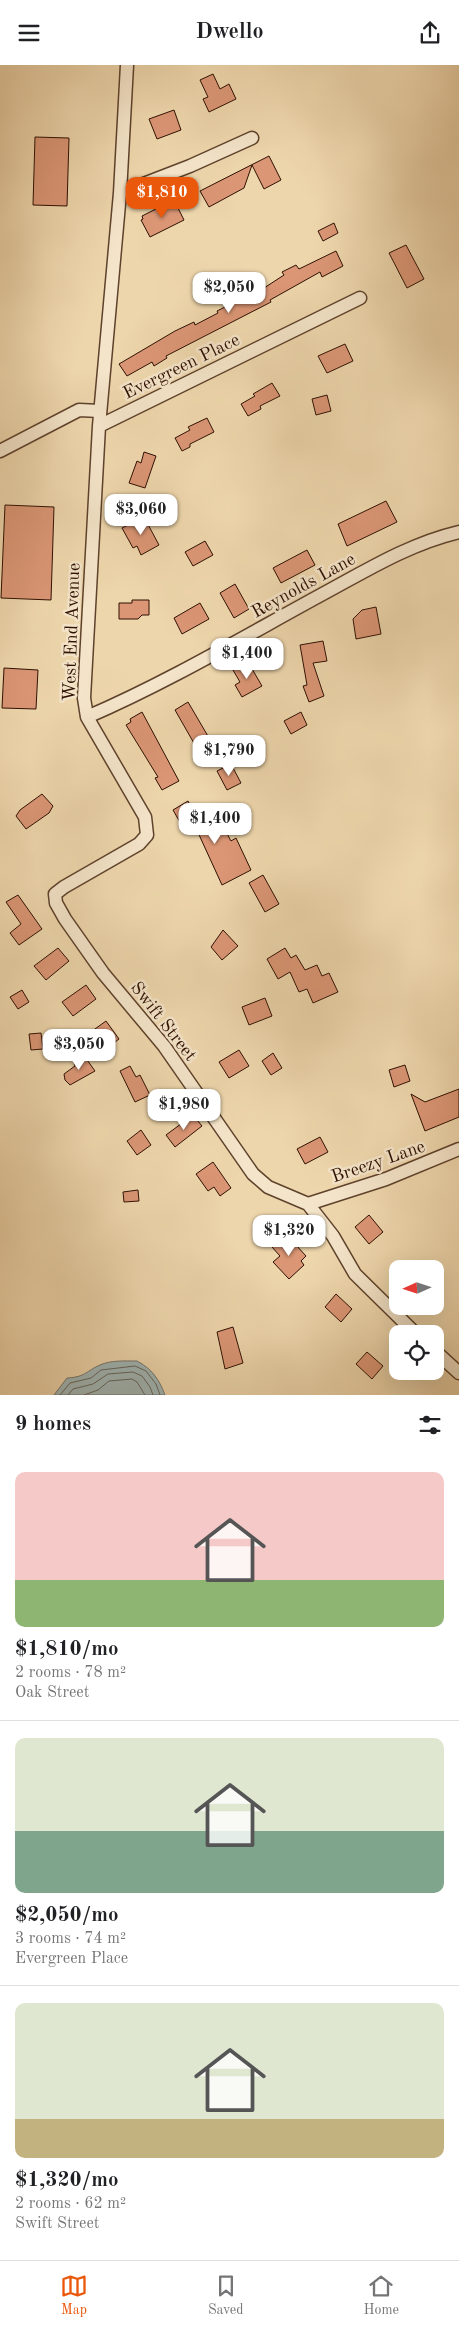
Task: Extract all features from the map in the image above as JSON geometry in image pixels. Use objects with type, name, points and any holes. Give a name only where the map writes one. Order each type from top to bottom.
[{"type":"street","name":"West End Avenue","points":[[55,894],[140,844],[147,835],[145,817],[87,717],[84,698],[98,426],[120,193],[127,65]]},
{"type":"street","points":[[120,193],[190,166],[252,139]]},
{"type":"street","name":"Evergreen Place","points":[[98,426],[360,298]]},
{"type":"street","points":[[0,451],[79,410],[100,411]]},
{"type":"street","name":"Reynolds Lane","points":[[87,717],[249,634],[406,548],[435,537],[459,532]]},
{"type":"street","name":"Swift Street","points":[[55,894],[56,903],[70,927],[103,973],[164,1047],[252,1174],[268,1187],[308,1204],[323,1222],[355,1274],[407,1325]]},
{"type":"street","name":"Breezy Lane","points":[[308,1204],[386,1179],[459,1149]]},
{"type":"street","points":[[444,1359],[459,1373]]},
{"type":"water","points":[[137,1361],[147,1367],[154,1375],[165,1395],[54,1395],[67,1378],[82,1375],[109,1362]]},
{"type":"building","points":[[213,74],[220,89],[229,84],[236,99],[209,112],[203,99],[208,97],[200,80]]},
{"type":"building","points":[[174,110],[181,130],[157,139],[149,119]]},
{"type":"building","points":[[35,137],[69,138],[67,206],[33,205]]},
{"type":"building","points":[[269,156],[281,180],[264,189],[252,165],[244,188],[209,207],[200,191]]},
{"type":"building","points":[[174,200],[184,220],[150,237],[141,220],[143,219],[142,216]]},
{"type":"building","points":[[334,223],[338,233],[323,241],[318,231]]},
{"type":"building","points":[[406,245],[424,279],[407,288],[389,253]]},
{"type":"building","points":[[336,251],[343,266],[322,277],[320,272],[270,300],[271,302],[166,356],[167,358],[154,366],[152,362],[127,376],[119,364],[175,331],[194,322],[195,325],[218,313],[217,311],[225,307],[224,304],[236,297],[238,301],[261,290],[284,275],[282,272],[296,265],[299,269]]},
{"type":"building","points":[[345,344],[353,361],[327,373],[318,356]]},
{"type":"building","points":[[272,383],[280,396],[260,406],[261,409],[248,416],[241,404],[255,396],[253,394]]},
{"type":"building","points":[[327,395],[331,411],[316,415],[312,399]]},
{"type":"building","points":[[207,418],[214,432],[190,444],[190,447],[182,451],[175,438],[190,430],[188,427]]},
{"type":"building","points":[[144,452],[156,456],[145,488],[129,483],[137,461],[141,463]]},
{"type":"building","points":[[386,501],[397,522],[347,546],[338,524]]},
{"type":"building","points":[[5,505],[54,507],[51,600],[1,598]]},
{"type":"building","points":[[144,517],[159,545],[141,555],[137,546],[133,548],[122,528]]},
{"type":"building","points":[[205,541],[213,555],[193,566],[185,552]]},
{"type":"building","points":[[307,550],[315,565],[281,583],[273,568]]},
{"type":"building","points":[[235,584],[249,609],[234,618],[220,593]]},
{"type":"building","points":[[132,600],[149,600],[149,615],[142,615],[138,619],[119,619],[119,603],[132,603]]},
{"type":"building","points":[[200,603],[209,619],[182,634],[174,618]]},
{"type":"building","points":[[376,607],[381,634],[356,639],[353,619],[362,610]]},
{"type":"building","points":[[323,641],[327,661],[313,663],[324,696],[309,702],[303,686],[307,685],[300,645]]},
{"type":"building","points":[[248,662],[262,686],[242,697],[235,685],[240,682],[233,670]]},
{"type":"building","points":[[4,668],[38,670],[36,709],[2,708]]},
{"type":"building","points":[[188,702],[212,743],[199,752],[175,710]]},
{"type":"building","points":[[142,712],[179,781],[162,790],[155,778],[158,777],[126,725],[131,722],[130,719]]},
{"type":"building","points":[[301,712],[307,725],[291,734],[284,721]]},
{"type":"building","points":[[231,764],[241,783],[227,790],[217,771]]},
{"type":"building","points":[[42,794],[53,806],[49,813],[26,829],[16,816],[20,810]]},
{"type":"building","points":[[188,801],[195,814],[203,810],[216,835],[225,830],[231,841],[236,838],[251,870],[222,885],[195,826],[185,831],[173,810]]},
{"type":"building","points":[[263,875],[279,904],[265,912],[249,883]]},
{"type":"building","points":[[18,895],[42,929],[19,945],[10,933],[21,924],[6,902]]},
{"type":"building","points":[[223,930],[238,946],[222,960],[211,947]]},
{"type":"building","points":[[58,948],[69,961],[46,980],[34,966]]},
{"type":"building","points":[[285,948],[291,958],[296,955],[305,970],[317,965],[322,976],[329,973],[338,992],[313,1003],[307,989],[299,992],[290,972],[278,979],[267,959]]},
{"type":"building","points":[[86,985],[96,999],[73,1016],[62,1002]]},
{"type":"building","points":[[22,990],[29,1002],[18,1009],[10,997]]},
{"type":"building","points":[[265,998],[272,1016],[249,1025],[242,1007]]},
{"type":"building","points":[[106,1021],[119,1039],[98,1055],[87,1040],[90,1038],[88,1034]]},
{"type":"building","points":[[41,1033],[43,1049],[31,1050],[29,1034]]},
{"type":"building","points":[[239,1050],[249,1066],[229,1078],[219,1062]]},
{"type":"building","points":[[273,1053],[282,1068],[271,1075],[262,1061]]},
{"type":"building","points":[[85,1057],[95,1071],[70,1085],[65,1080],[64,1074],[75,1066],[74,1062]]},
{"type":"building","points":[[405,1065],[410,1081],[394,1087],[389,1070]]},
{"type":"building","points":[[130,1066],[136,1077],[140,1075],[150,1095],[135,1102],[120,1071]]},
{"type":"building","points":[[459,1089],[459,1117],[425,1131],[411,1094],[425,1102]]},
{"type":"building","points":[[193,1115],[202,1126],[175,1147],[166,1135]]},
{"type":"building","points":[[141,1130],[151,1145],[137,1155],[127,1141]]},
{"type":"building","points":[[320,1137],[328,1152],[305,1164],[297,1149]]},
{"type":"building","points":[[213,1162],[231,1188],[220,1196],[214,1187],[208,1191],[196,1174]]},
{"type":"building","points":[[138,1190],[139,1201],[124,1202],[123,1192]]},
{"type":"building","points":[[369,1215],[383,1232],[369,1244],[355,1227]]},
{"type":"building","points":[[286,1234],[306,1256],[301,1261],[304,1265],[289,1279],[273,1262],[280,1256],[272,1247]]},
{"type":"building","points":[[336,1294],[352,1309],[341,1322],[325,1307]]},
{"type":"building","points":[[233,1327],[243,1363],[225,1369],[217,1332]]},
{"type":"building","points":[[367,1352],[383,1366],[372,1379],[356,1364]]}]
